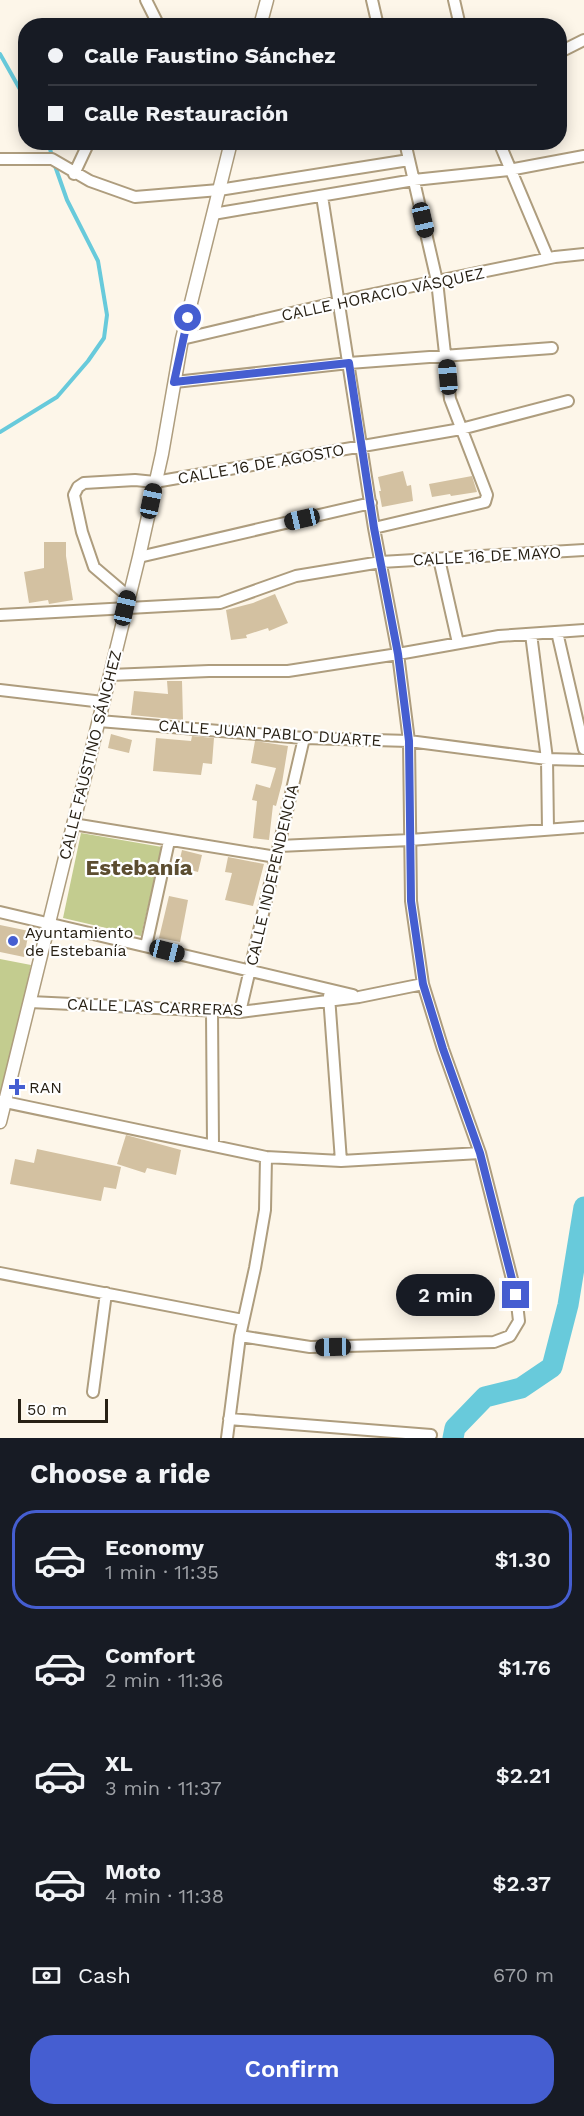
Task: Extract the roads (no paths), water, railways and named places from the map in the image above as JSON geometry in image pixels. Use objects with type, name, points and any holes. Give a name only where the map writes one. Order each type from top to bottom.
[{"type":"street","points":[[146,0],[155,18]]},
{"type":"street","points":[[262,18],[267,0]]},
{"type":"street","points":[[372,0],[376,18]]},
{"type":"street","points":[[454,0],[458,18]]},
{"type":"street","points":[[567,48],[582,41],[584,28]]},
{"type":"street","points":[[74,174],[85,150]]},
{"type":"street","name":"CALLE FAUSTINO SÁNCHEZ","points":[[0,1122],[2,1102],[30,1002],[139,557],[182,339],[229,150]]},
{"type":"street","points":[[374,528],[485,502],[487,495],[450,399],[437,281],[407,150]]},
{"type":"street","points":[[502,150],[548,258]]},
{"type":"street","points":[[213,214],[414,180],[509,170],[584,156]]},
{"type":"street","points":[[0,159],[52,159],[74,174],[135,197],[219,190],[409,160]]},
{"type":"street","points":[[240,1336],[310,1347],[494,1342],[510,1336],[519,1321],[516,1295],[480,1153],[443,1049],[423,984],[411,901],[409,741],[398,654],[374,528],[322,196]]},
{"type":"street","name":"CALLE HORACIO VÁSQUEZ","points":[[182,339],[437,281],[548,258],[584,254]]},
{"type":"street","points":[[174,382],[349,363],[552,348]]},
{"type":"street","name":"CALLE 16 DE AGOSTO","points":[[127,602],[94,567],[82,532],[74,495],[78,487],[84,483],[135,480],[155,482],[461,429],[567,401]]},
{"type":"street","points":[[139,557],[371,503]]},
{"type":"street","name":"CALLE 16 DE MAYO","points":[[0,615],[127,602],[220,603],[296,576],[381,562],[584,550]]},
{"type":"street","points":[[439,559],[458,643]]},
{"type":"street","points":[[110,675],[288,671],[499,636],[584,630]]},
{"type":"street","points":[[557,632],[584,749]]},
{"type":"street","points":[[531,634],[547,759],[548,829]]},
{"type":"street","points":[[0,690],[103,702]]},
{"type":"street","name":"CALLE JUAN PABLO DUARTE","points":[[99,721],[304,738],[409,741],[547,759],[584,760]]},
{"type":"street","name":"CALLE INDEPENDENCIA","points":[[240,1012],[304,738]]},
{"type":"street","points":[[73,824],[169,841],[278,852],[584,827]]},
{"type":"street","points":[[146,946],[169,841]]},
{"type":"street","points":[[0,912],[249,971],[329,995],[359,997],[423,984]]},
{"type":"street","points":[[329,995],[341,1161]]},
{"type":"street","name":"CALLE LAS CARRERAS","points":[[30,1002],[240,1012],[329,995]]},
{"type":"street","points":[[212,1011],[213,1145]]},
{"type":"street","points":[[2,1102],[266,1157],[341,1161],[480,1153]]},
{"type":"street","points":[[226,1438],[240,1336],[265,1209],[266,1157]]},
{"type":"street","points":[[0,1273],[243,1320]]},
{"type":"street","points":[[93,1392],[106,1293]]},
{"type":"street","points":[[229,1419],[376,1435],[430,1435]]},
{"type":"waterway","points":[[0,54],[18,86]]},
{"type":"waterway","points":[[50,150],[52,156]]},
{"type":"waterway","points":[[0,432],[57,397],[88,361],[104,338],[107,315],[98,261],[67,200],[54,163]]},
{"type":"waterway","points":[[453,1438],[455,1428],[485,1397],[521,1388],[552,1367],[568,1305],[584,1207]]},
{"type":"place","name":"Ayuntamiento de Estebanía","points":[[13,941]]},
{"type":"place","name":"RAN","points":[[17,1087]]},
{"type":"district","name":"Estebanía","points":[[139,867]]}]
